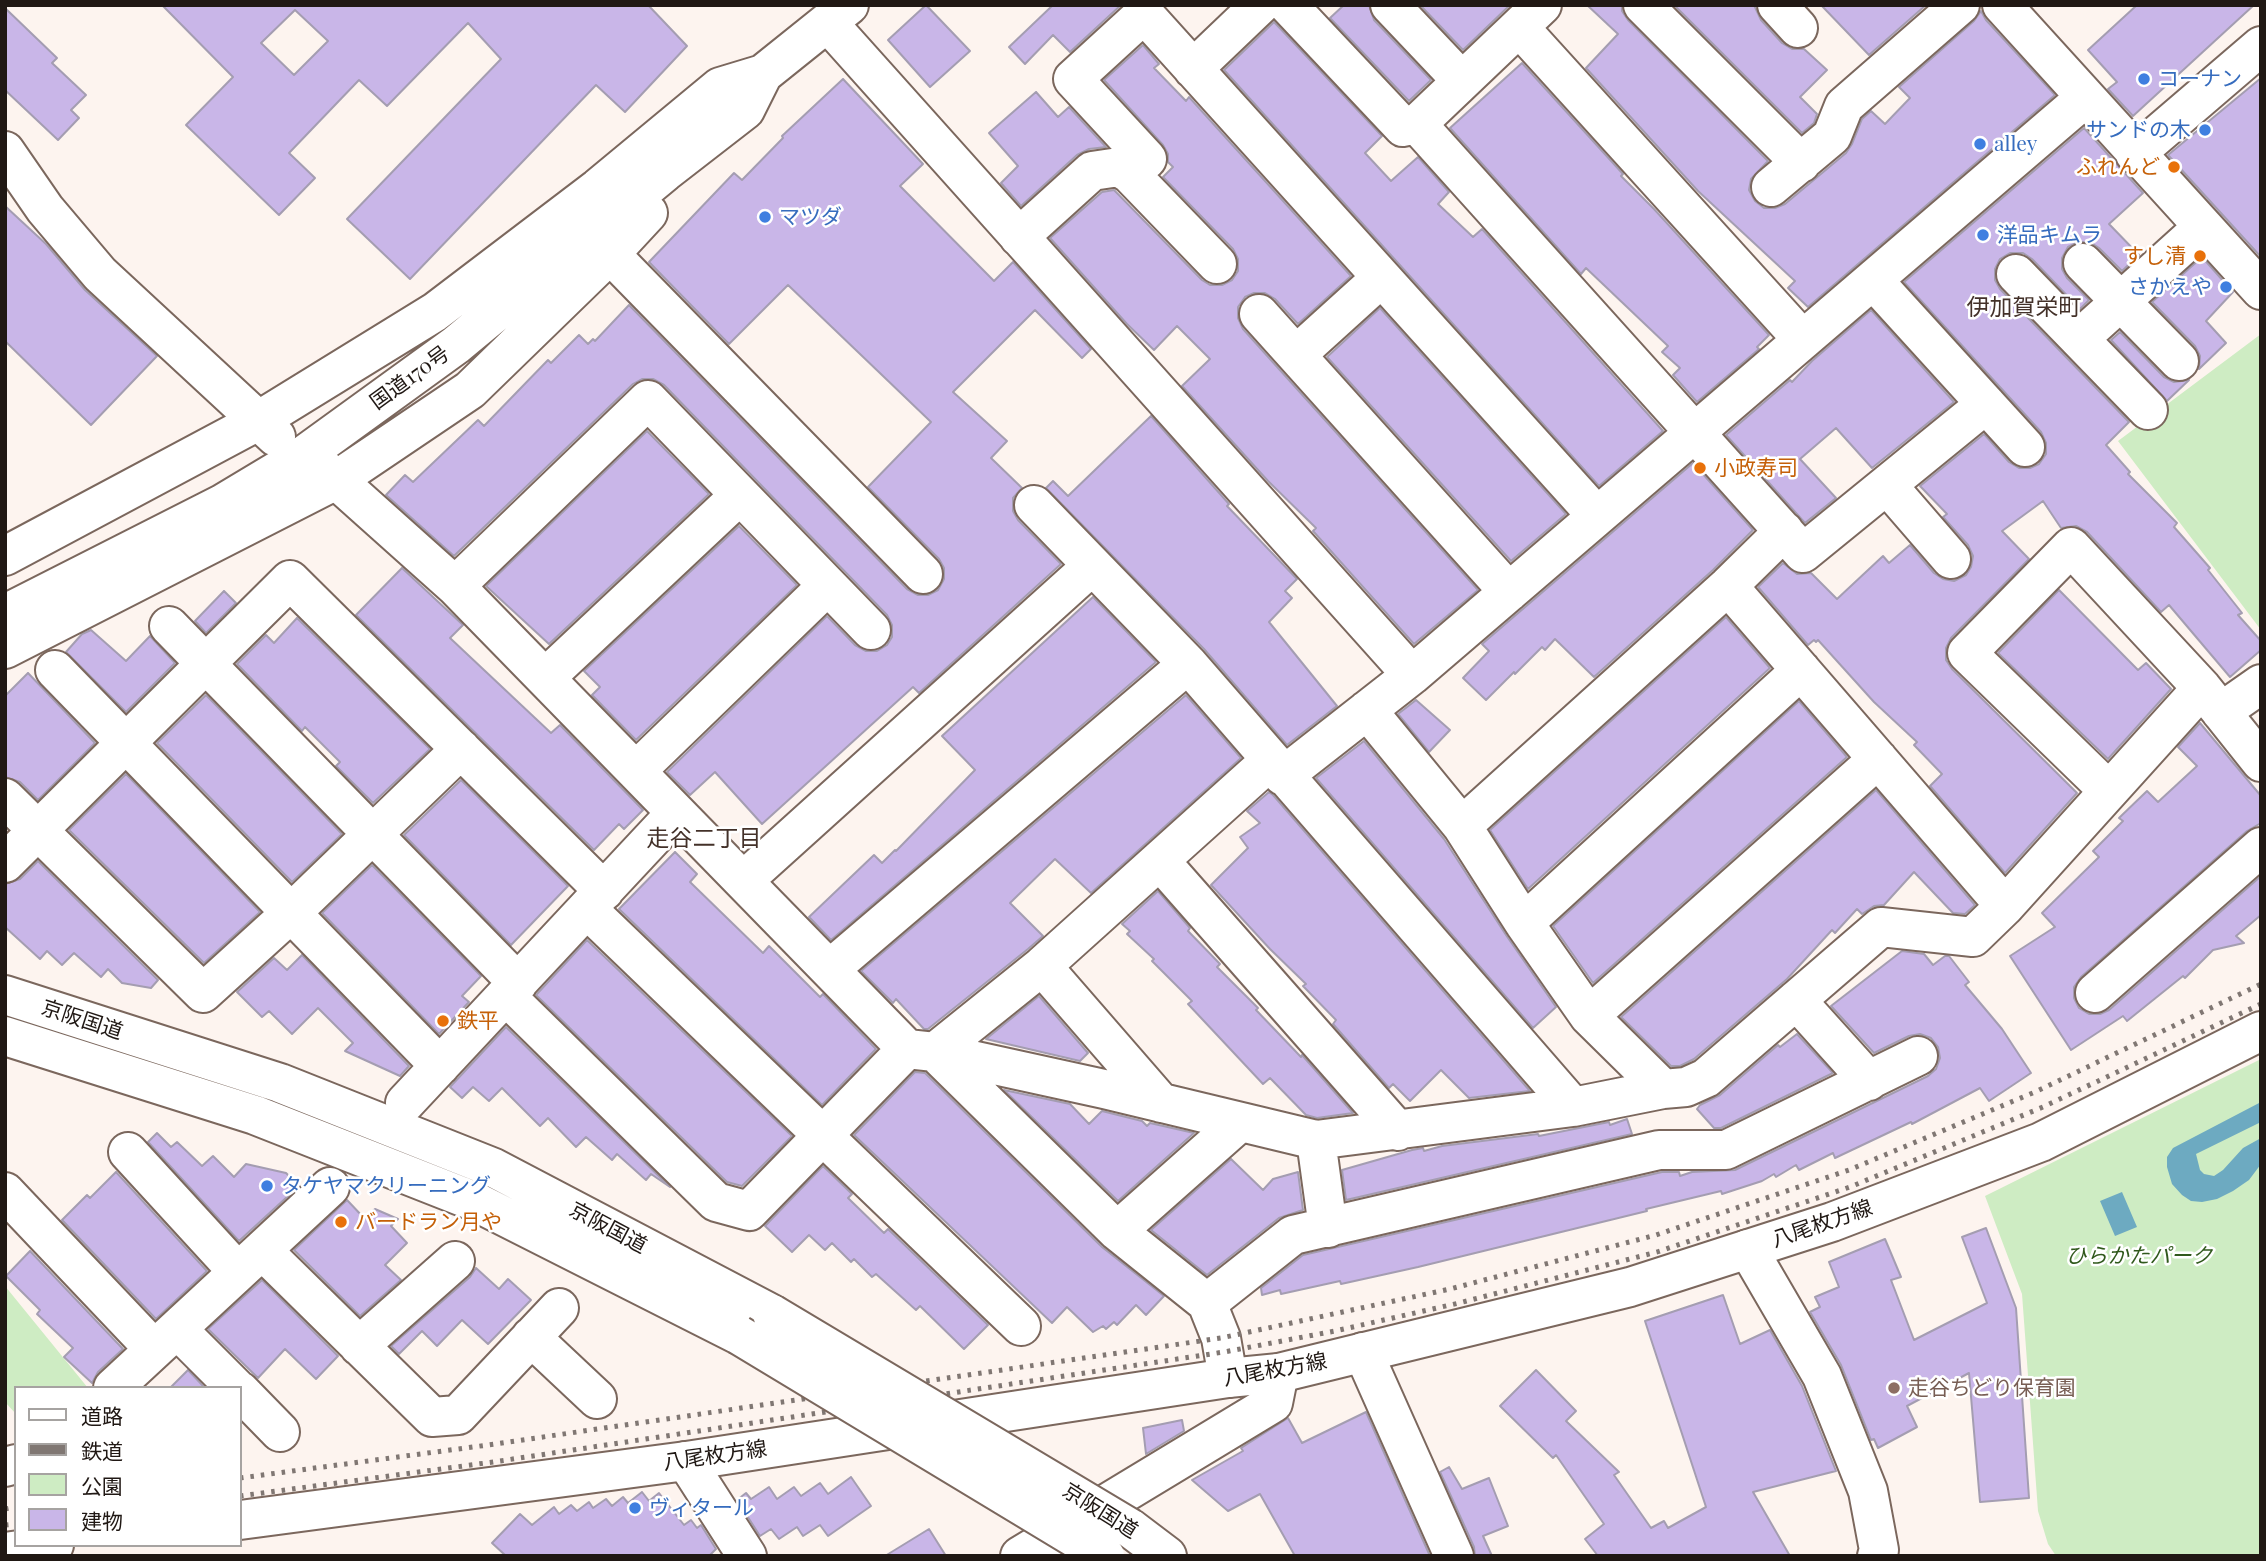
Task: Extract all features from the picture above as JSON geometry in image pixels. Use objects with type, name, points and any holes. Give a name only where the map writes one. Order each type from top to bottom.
[{"type":"main road","points":[[1193,69],[1260,5]]},
{"type":"main road","points":[[1390,5],[1462,81]]},
{"type":"main road","points":[[1643,5],[1801,163]]},
{"type":"main road","points":[[1771,187],[1832,136],[1844,106],[1960,5]]},
{"type":"main road","points":[[2002,5],[2135,154],[2261,289]]},
{"type":"main road","points":[[1305,11],[1403,127],[1418,124],[1530,16],[1803,340]]},
{"type":"main road","points":[[838,14],[1019,237],[1412,675]]},
{"type":"main road","name":"国道170号","points":[[5,614],[222,504],[280,437],[435,312],[597,188],[720,87],[763,74],[838,14]]},
{"type":"main road","points":[[1130,174],[1147,159],[1073,79],[1144,15],[1597,516]]},
{"type":"main road","points":[[2135,154],[2261,46]]},
{"type":"main road","name":"国道170号","points":[[5,556],[280,437],[456,345],[745,110],[763,74]]},
{"type":"main road","points":[[169,626],[372,834],[512,989],[716,1202],[749,1211],[822,1135],[921,1050],[1042,966],[1160,861],[1277,768],[1367,710],[1412,675],[2085,98]]},
{"type":"main road","points":[[5,649],[338,479],[470,390],[610,254],[745,110]]},
{"type":"main road","points":[[1418,124],[1803,553],[1986,404]]},
{"type":"main road","points":[[5,151],[45,209],[100,274],[280,437],[338,479],[454,586],[830,969],[1117,1231],[1207,1303],[1221,1338],[1228,1378]]},
{"type":"main road","points":[[1019,237],[1092,171],[1119,167],[1130,174],[1217,264]]},
{"type":"main road","points":[[2079,339],[2203,227]]},
{"type":"main road","points":[[610,254],[923,574]]},
{"type":"main road","points":[[2083,263],[2179,361]]},
{"type":"main road","points":[[2016,274],[2148,410]]},
{"type":"main road","points":[[1296,355],[1381,278]]},
{"type":"main road","points":[[1873,280],[2025,447]]},
{"type":"main road","points":[[1259,314],[1508,592]]},
{"type":"main road","points":[[454,586],[648,400],[871,630]]},
{"type":"main road","points":[[5,584],[56,560],[280,437]]},
{"type":"main road","points":[[1887,485],[1951,559]]},
{"type":"main road","points":[[545,678],[740,495]]},
{"type":"main road","points":[[1034,505],[1188,664],[1573,1107]]},
{"type":"main road","points":[[1462,826],[1784,531]]},
{"type":"main road","points":[[2108,790],[1967,653],[2071,547],[2212,700],[2261,762]]},
{"type":"main road","points":[[743,881],[1092,566]]},
{"type":"main road","points":[[5,863],[290,580],[461,749],[596,900],[822,1135],[1021,1326]]},
{"type":"main road","points":[[636,771],[827,586]]},
{"type":"main road","points":[[1727,586],[2005,906]]},
{"type":"main road","points":[[830,969],[1188,664]]},
{"type":"main road","points":[[54,670],[440,1066]]},
{"type":"main road","points":[[1524,923],[1801,670]]},
{"type":"main road","points":[[921,1050],[1316,1140],[1573,1107],[1686,1087],[1706,1078],[1881,927],[1973,937],[2005,906],[2108,790],[2212,700],[2261,684]]},
{"type":"main road","points":[[1367,710],[1462,826],[1524,923],[1646,1093],[1646,1153]]},
{"type":"main road","points":[[5,798],[203,993],[291,913],[461,749]]},
{"type":"main road","points":[[1589,1016],[1878,759]]},
{"type":"main road","points":[[405,1103],[676,813]]},
{"type":"main road","points":[[2095,993],[2261,847]]},
{"type":"main road","points":[[1160,861],[1398,1131]]},
{"type":"main road","points":[[1042,966],[1161,1103]]},
{"type":"main road","name":"京阪国道","points":[[5,995],[280,1083],[494,1168],[772,1314],[1117,1542]]},
{"type":"main road","points":[[1796,1000],[1869,1081]]},
{"type":"main road","name":"八尾枚方線","points":[[242,1520],[686,1461],[1228,1378],[1279,1373],[1630,1287],[1832,1222],[2040,1142],[2261,1031]]},
{"type":"main road","name":"京阪国道","points":[[5,1036],[255,1115],[476,1202],[739,1335],[1117,1542],[1167,1556]]},
{"type":"main road","points":[[1207,1303],[1293,1235],[1659,1150],[1726,1150],[1918,1056]]},
{"type":"main road","points":[[1117,1231],[1240,1122]]},
{"type":"main road","points":[[1316,1140],[1328,1227]]},
{"type":"main road","points":[[128,1152],[250,1261],[359,1346],[432,1417],[458,1415],[559,1308]]},
{"type":"main road","points":[[115,1386],[330,1187]]},
{"type":"main road","points":[[5,1192],[166,1339],[232,1386]]},
{"type":"main road","points":[[1748,1249],[1822,1376],[1868,1490],[1879,1550],[1877,1556]]},
{"type":"main road","points":[[359,1346],[454,1261]]},
{"type":"main road","points":[[531,1337],[597,1399]]},
{"type":"main road","points":[[1363,1352],[1454,1556]]},
{"type":"main road","points":[[1020,1556],[1273,1403],[1279,1373]]},
{"type":"main road","points":[[242,1394],[280,1432]]},
{"type":"main road","points":[[686,1461],[737,1552]]},
{"type":"main road","points":[[5,1552],[40,1547]]},
{"type":"green space","points":[[2261,334],[2261,630],[2118,441]]},
{"type":"green space","name":"ひらかたパーク","points":[[2261,1059],[2261,1556],[2056,1556],[2048,1544],[2038,1511],[2022,1294],[1985,1196]]},
{"type":"green space","points":[[5,1286],[86,1386],[14,1386],[14,1412],[5,1402]]},
{"type":"water","points":[[2261,1102],[2261,1122],[2196,1154],[2200,1170],[2204,1174],[2214,1176],[2243,1148],[2261,1138],[2261,1164],[2249,1180],[2217,1199],[2191,1201],[2182,1195],[2172,1184],[2167,1167],[2167,1157],[2173,1148]]},
{"type":"water","points":[[2122,1192],[2137,1227],[2115,1236],[2100,1201]]},
{"type":"building","points":[[162,5],[648,5],[687,46],[625,112],[596,85],[410,279],[347,219],[501,59],[468,23],[387,106],[359,80],[289,153],[315,178],[279,215],[186,125],[233,77]],"holes":[[[295,10],[328,41],[294,75],[261,43]]]},
{"type":"building","points":[[926,5],[970,51],[930,87],[888,40]]},
{"type":"building","points":[[1053,5],[1121,5],[1070,52],[1053,35],[1025,64],[1009,47]]},
{"type":"building","points":[[1344,5],[1369,5],[1374,20],[1431,80],[1409,101],[1330,18]]},
{"type":"building","points":[[1420,5],[1510,5],[1463,50]]},
{"type":"building","points":[[1587,5],[1622,5],[1622,11],[1628,20],[1768,161],[1751,179],[1749,190],[1755,201],[1764,208],[1785,204],[1846,153],[1862,119],[1871,111],[1885,124],[1910,98],[1899,87],[1974,21],[1981,11],[1986,20],[2055,95],[1808,307],[1788,288],[1795,281],[1698,191],[1586,68],[1618,34]]},
{"type":"building","points":[[1674,5],[1754,5],[1761,20],[1782,43],[1792,49],[1804,49],[1827,70],[1800,97],[1817,114],[1814,123],[1802,133]]},
{"type":"building","points":[[1821,5],[1926,5],[1869,55]]},
{"type":"building","name":"コーナン","points":[[2137,5],[2254,5],[2133,116],[2108,89],[2117,82],[2088,50]]},
{"type":"building","points":[[5,8],[57,58],[52,63],[86,95],[71,110],[79,118],[58,140],[5,90]]},
{"type":"building","points":[[1274,22],[1382,136],[1365,153],[1391,181],[1418,157],[1449,192],[1438,204],[1473,237],[1482,229],[1663,431],[1599,486],[1224,70]]},
{"type":"building","points":[[1143,45],[1159,64],[1154,68],[1186,101],[1189,97],[1351,276],[1298,324],[1275,299],[1265,293],[1254,293],[1245,297],[1238,307],[1238,318],[1243,329],[1478,590],[1414,644],[1313,531],[1316,528],[1268,481],[1182,386],[1210,359],[1177,326],[1154,350],[1050,238],[1102,192],[1114,190],[1202,280],[1210,285],[1222,285],[1232,280],[1238,271],[1238,259],[1233,249],[1163,177],[1173,167],[1168,162],[1168,154],[1163,145],[1104,80]]},
{"type":"building","points":[[1522,63],[1623,174],[1621,176],[1769,335],[1757,347],[1759,349],[1697,402],[1673,375],[1680,368],[1662,352],[1668,346],[1586,268],[1581,274],[1450,128]]},
{"type":"building","points":[[2261,78],[2261,257],[2168,155]]},
{"type":"building","points":[[843,79],[923,164],[900,186],[994,281],[1013,262],[1091,349],[1082,358],[1035,310],[953,392],[1007,441],[991,458],[1022,488],[1013,498],[1013,511],[1018,520],[1061,564],[919,693],[913,687],[762,824],[715,772],[690,795],[667,772],[827,616],[855,645],[866,651],[877,651],[887,645],[892,637],[892,625],[887,615],[664,385],[653,379],[642,379],[633,384],[454,556],[386,495],[405,475],[413,482],[478,420],[484,426],[548,360],[551,363],[579,335],[588,344],[593,339],[595,341],[629,305],[907,589],[918,595],[928,595],[938,590],[944,579],[944,568],[939,559],[868,487],[931,422],[788,285],[729,344],[649,262],[734,173],[742,180],[782,136]]},
{"type":"building","points":[[1036,92],[1058,117],[1069,107],[1106,147],[1089,149],[1077,155],[1021,206],[1001,183],[1018,166],[989,133]]},
{"type":"building","points":[[2084,128],[2143,193],[2109,224],[2139,255],[2122,271],[2090,242],[2078,242],[2068,247],[2062,258],[2062,269],[2067,278],[2089,300],[2080,309],[2023,253],[2010,253],[2000,259],[1995,269],[1995,280],[2000,289],[2129,422],[2106,445],[2130,472],[2128,474],[2177,523],[2174,527],[2210,568],[2208,570],[2242,613],[2238,615],[2261,641],[2261,650],[2230,677],[2169,605],[2161,612],[2087,532],[2076,526],[2061,528],[2043,501],[2002,531],[2029,559],[1951,638],[1946,648],[1946,660],[2077,793],[2005,873],[1930,786],[1942,774],[1914,745],[1917,742],[1874,702],[1818,640],[1808,645],[1758,587],[1783,563],[1797,574],[1811,573],[1837,599],[1883,556],[1889,563],[1910,545],[1934,573],[1943,579],[1954,581],[1966,575],[1973,556],[1968,545],[1943,517],[1947,514],[1920,486],[1984,434],[2009,462],[2019,468],[2030,468],[2039,464],[2046,454],[2046,443],[2041,432],[1904,282]]},
{"type":"building","points":[[5,206],[46,244],[85,290],[157,356],[91,425],[5,341]]},
{"type":"building","points":[[2202,257],[2233,292],[2206,321],[2226,343],[2199,369],[2200,356],[2195,346],[2152,302]]},
{"type":"building","points":[[1380,308],[1566,514],[1511,561],[1327,357]]},
{"type":"building","points":[[1871,310],[1954,402],[1872,468],[1836,428],[1800,459],[1836,498],[1805,523],[1726,435],[1790,380],[1792,382]]},
{"type":"building","points":[[2120,332],[2164,377],[2174,382],[2189,380],[2167,401],[2111,340]]},
{"type":"building","points":[[1151,416],[1229,504],[1227,506],[1297,579],[1285,591],[1292,598],[1269,622],[1337,706],[1287,745],[1204,649],[1046,488],[1053,481],[1068,496]]},
{"type":"building","points":[[647,431],[709,494],[549,644],[486,586]]},
{"type":"building","points":[[1693,463],[1753,530],[1713,570],[1594,677],[1555,639],[1545,650],[1542,647],[1486,700],[1463,678],[1489,651],[1482,644]]},
{"type":"building","points":[[739,526],[797,585],[636,740],[592,695],[600,687],[584,671]]},
{"type":"building","points":[[402,568],[463,625],[450,638],[551,733],[560,725],[643,810],[624,829],[619,824],[594,850],[356,615]]},
{"type":"building","points":[[2059,590],[2138,670],[2146,663],[2171,689],[2108,759],[1998,653]]},
{"type":"building","points":[[224,591],[236,603],[206,633],[195,621]]},
{"type":"building","points":[[1093,597],[1156,662],[831,940],[809,917],[874,855],[882,863],[896,851],[975,770],[942,736]]},
{"type":"building","points":[[1726,617],[1770,668],[1528,889],[1490,830]]},
{"type":"building","points":[[297,618],[430,749],[373,803],[336,766],[340,762],[305,727],[302,731],[237,664],[266,635],[274,643]]},
{"type":"building","points":[[91,630],[126,661],[150,636],[175,663],[126,712],[66,652],[82,634]]},
{"type":"building","points":[[28,673],[95,743],[38,800],[20,782],[5,777],[5,696]]},
{"type":"building","points":[[206,695],[342,834],[292,882],[157,743]]},
{"type":"building","points":[[1186,695],[1241,758],[1091,893],[1055,859],[1010,903],[1043,936],[1028,949],[928,1029],[924,1029],[896,999],[893,1003],[861,971]]},
{"type":"building","points":[[1416,700],[1450,730],[1429,752],[1398,714]]},
{"type":"building","points":[[1799,701],[1847,757],[1593,983],[1553,926]]},
{"type":"building","points":[[2200,723],[2261,796],[2261,823],[2247,831],[2081,977],[2074,987],[2074,998],[2079,1008],[2089,1014],[2100,1014],[2109,1010],[2261,876],[2261,915],[2236,936],[2244,943],[2213,950],[2185,978],[2183,976],[2127,1021],[2123,1016],[2071,1050],[2010,956],[2055,927],[2042,913],[2099,857],[2093,851],[2123,821],[2119,818],[2147,791],[2158,802],[2197,766],[2178,747]]},
{"type":"building","points":[[1364,741],[1444,839],[1556,1007],[1533,1028],[1316,778]]},
{"type":"building","points":[[126,774],[260,912],[204,963],[69,830]]},
{"type":"building","points":[[461,780],[568,886],[511,945],[404,835]]},
{"type":"building","points":[[1876,790],[1975,905],[1965,914],[1953,913],[1914,872],[1884,905],[1874,906],[1862,914],[1857,909],[1835,933],[1832,930],[1787,979],[1694,1059],[1680,1066],[1671,1066],[1621,1017]]},
{"type":"building","points":[[1269,792],[1530,1091],[1469,1098],[1441,1070],[1410,1101],[1393,1084],[1389,1088],[1333,1024],[1336,1020],[1303,986],[1306,984],[1211,885],[1248,848],[1240,837],[1260,823],[1247,811]]},
{"type":"building","points":[[675,852],[697,874],[690,882],[763,953],[769,946],[820,997],[823,994],[876,1049],[822,1105],[619,909]]},
{"type":"building","points":[[38,861],[158,980],[151,988],[122,983],[108,969],[101,977],[74,953],[62,965],[47,951],[40,959],[5,927],[5,884],[20,879]]},
{"type":"building","points":[[372,865],[481,976],[462,996],[469,1002],[439,1034],[322,913]]},
{"type":"building","points":[[1158,891],[1190,928],[1188,931],[1220,964],[1217,967],[1301,1057],[1302,1055],[1353,1113],[1317,1118],[1306,1115],[1270,1078],[1263,1084],[1188,1004],[1192,1001],[1127,934],[1130,931],[1122,924]]},
{"type":"building","points":[[587,940],[792,1136],[742,1186],[727,1182],[536,995]]},
{"type":"building","points":[[1902,951],[1924,954],[1933,965],[1949,956],[1969,982],[1965,985],[2002,1029],[2031,1073],[1989,1101],[1980,1088],[1912,1124],[1911,1122],[1835,1158],[1833,1153],[1799,1170],[1796,1165],[1776,1177],[1774,1174],[1762,1181],[1722,1194],[1721,1191],[1341,1284],[1340,1281],[1281,1294],[1280,1290],[1262,1295],[1261,1288],[1303,1255],[1662,1172],[1679,1172],[1680,1176],[1692,1172],[1735,1170],[1928,1076],[1936,1069],[1940,1058],[1938,1047],[1931,1038],[1920,1034],[1909,1036],[1874,1053],[1831,1006]]},
{"type":"building","points":[[302,955],[409,1066],[400,1076],[345,1051],[353,1043],[318,1008],[292,1034],[269,1011],[262,1017],[237,992],[274,958],[287,970]]},
{"type":"building","points":[[1039,996],[1088,1053],[1080,1061],[986,1039]]},
{"type":"building","points":[[506,1027],[670,1187],[651,1174],[646,1180],[617,1154],[612,1160],[586,1137],[576,1147],[548,1118],[540,1126],[502,1088],[489,1101],[473,1087],[462,1098],[450,1087]]},
{"type":"building","points":[[1797,1034],[1833,1073],[1721,1128],[1714,1128],[1697,1109],[1700,1105],[1720,1095],[1778,1045],[1780,1047]]},
{"type":"building","points":[[915,1072],[925,1073],[1102,1247],[1164,1296],[1146,1315],[1136,1305],[1117,1325],[1114,1322],[1106,1329],[1103,1326],[1093,1332],[1067,1307],[1052,1323],[854,1135]]},
{"type":"building","points":[[1004,1090],[1070,1104],[1089,1124],[1102,1111],[1142,1121],[1147,1126],[1150,1123],[1194,1133],[1118,1201]]},
{"type":"building","points":[[1627,1119],[1632,1134],[1346,1200],[1342,1170],[1423,1148],[1424,1151],[1442,1146],[1539,1136],[1609,1122],[1610,1125]]},
{"type":"building","points":[[157,1133],[171,1147],[177,1142],[202,1166],[213,1156],[234,1177],[246,1164],[286,1173],[299,1186],[239,1241],[148,1142]]},
{"type":"building","points":[[1231,1159],[1263,1190],[1273,1179],[1298,1172],[1303,1210],[1279,1218],[1207,1275],[1151,1230]]},
{"type":"building","points":[[823,1166],[852,1194],[848,1198],[884,1233],[888,1229],[988,1325],[964,1349],[920,1306],[916,1310],[876,1274],[872,1277],[854,1259],[851,1262],[832,1243],[825,1250],[809,1235],[792,1252],[765,1226]]},
{"type":"building","points":[[116,1172],[207,1271],[156,1319],[62,1220],[87,1195],[90,1198]]},
{"type":"building","points":[[347,1200],[364,1218],[375,1209],[398,1219],[391,1226],[407,1243],[385,1265],[401,1280],[360,1316],[294,1250]]},
{"type":"building","name":"走谷ちどり保育園","points":[[1986,1228],[2016,1308],[2029,1498],[1980,1502],[1969,1373],[1907,1406],[1917,1427],[1878,1448],[1874,1439],[1871,1440],[1841,1365],[1810,1312],[1820,1307],[1815,1297],[1839,1287],[1829,1262],[1885,1239],[1901,1277],[1891,1280],[1914,1340],[1987,1303],[1962,1237]]},
{"type":"building","points":[[30,1251],[123,1349],[98,1372],[92,1383],[64,1357],[73,1348],[37,1314],[40,1310],[6,1276]]},
{"type":"building","points":[[476,1268],[499,1289],[508,1279],[531,1300],[488,1344],[462,1320],[437,1346],[422,1331],[399,1354],[391,1346],[470,1277]]},
{"type":"building","points":[[262,1280],[338,1356],[316,1379],[285,1349],[258,1378],[208,1329]]},
{"type":"building","points":[[1723,1295],[1740,1344],[1770,1330],[1802,1386],[1836,1471],[1753,1492],[1790,1556],[1598,1556],[1585,1539],[1604,1524],[1556,1455],[1553,1458],[1500,1406],[1536,1370],[1576,1411],[1566,1421],[1619,1472],[1614,1475],[1651,1528],[1664,1521],[1668,1528],[1706,1507],[1645,1321]]},
{"type":"building","points":[[188,1370],[203,1386],[172,1386]]},
{"type":"building","points":[[1366,1412],[1430,1556],[1295,1556],[1260,1494],[1228,1511],[1192,1480],[1243,1451],[1241,1448],[1288,1418],[1302,1443]]},
{"type":"building","points":[[1182,1420],[1184,1431],[1146,1454],[1143,1428]]},
{"type":"building","points":[[1449,1467],[1462,1489],[1489,1478],[1508,1526],[1483,1536],[1492,1556],[1475,1556],[1474,1547],[1440,1472]]},
{"type":"building","points":[[851,1477],[871,1506],[828,1536],[820,1525],[803,1536],[797,1527],[779,1539],[771,1529],[760,1536],[737,1500],[746,1493],[751,1499],[769,1487],[777,1499],[794,1487],[801,1496],[820,1483],[828,1494]]},
{"type":"building","points":[[642,1492],[649,1501],[659,1493],[684,1525],[691,1520],[697,1528],[701,1525],[716,1549],[709,1556],[506,1556],[492,1543],[520,1514],[532,1525],[554,1507],[559,1514],[571,1505],[577,1511],[589,1502],[593,1508],[606,1499],[612,1506],[623,1497],[628,1503]]},
{"type":"building","points":[[929,1529],[946,1556],[885,1556]]},
{"type":"railway","points":[[242,1478],[488,1445],[1221,1338],[1450,1289],[1656,1235],[1849,1170],[2035,1092],[2261,984]]},
{"type":"railway","points":[[242,1496],[493,1462],[1224,1352],[1459,1303],[1657,1252],[1850,1187],[2043,1107],[2261,1004]]},
{"type":"railway","points":[[5,1509],[14,1507]]},
{"type":"railway","points":[[5,1525],[14,1524]]},
{"type":"place","name":"コーナン","points":[[2144,79]]},
{"type":"place","name":"サンドの木","points":[[2205,130]]},
{"type":"place","name":"alley","points":[[1980,144]]},
{"type":"place","name":"ふれんど","points":[[2174,167]]},
{"type":"place","name":"マツダ","points":[[765,217]]},
{"type":"place","name":"洋品キムラ","points":[[1983,235]]},
{"type":"place","name":"すし清","points":[[2200,256]]},
{"type":"place","name":"さかえや","points":[[2226,287]]},
{"type":"place","name":"小政寿司","points":[[1700,468]]},
{"type":"place","name":"鉄平","points":[[443,1021]]},
{"type":"place","name":"タケヤマクリーニング","points":[[267,1186]]},
{"type":"place","name":"バードラン月や","points":[[341,1222]]},
{"type":"place","name":"走谷ちどり保育園","points":[[1894,1388]]},
{"type":"place","name":"ヴィタール","points":[[635,1508]]},
{"type":"district","name":"伊加賀栄町","points":[[2024,308]]},
{"type":"district","name":"走谷二丁目","points":[[704,839]]}]
